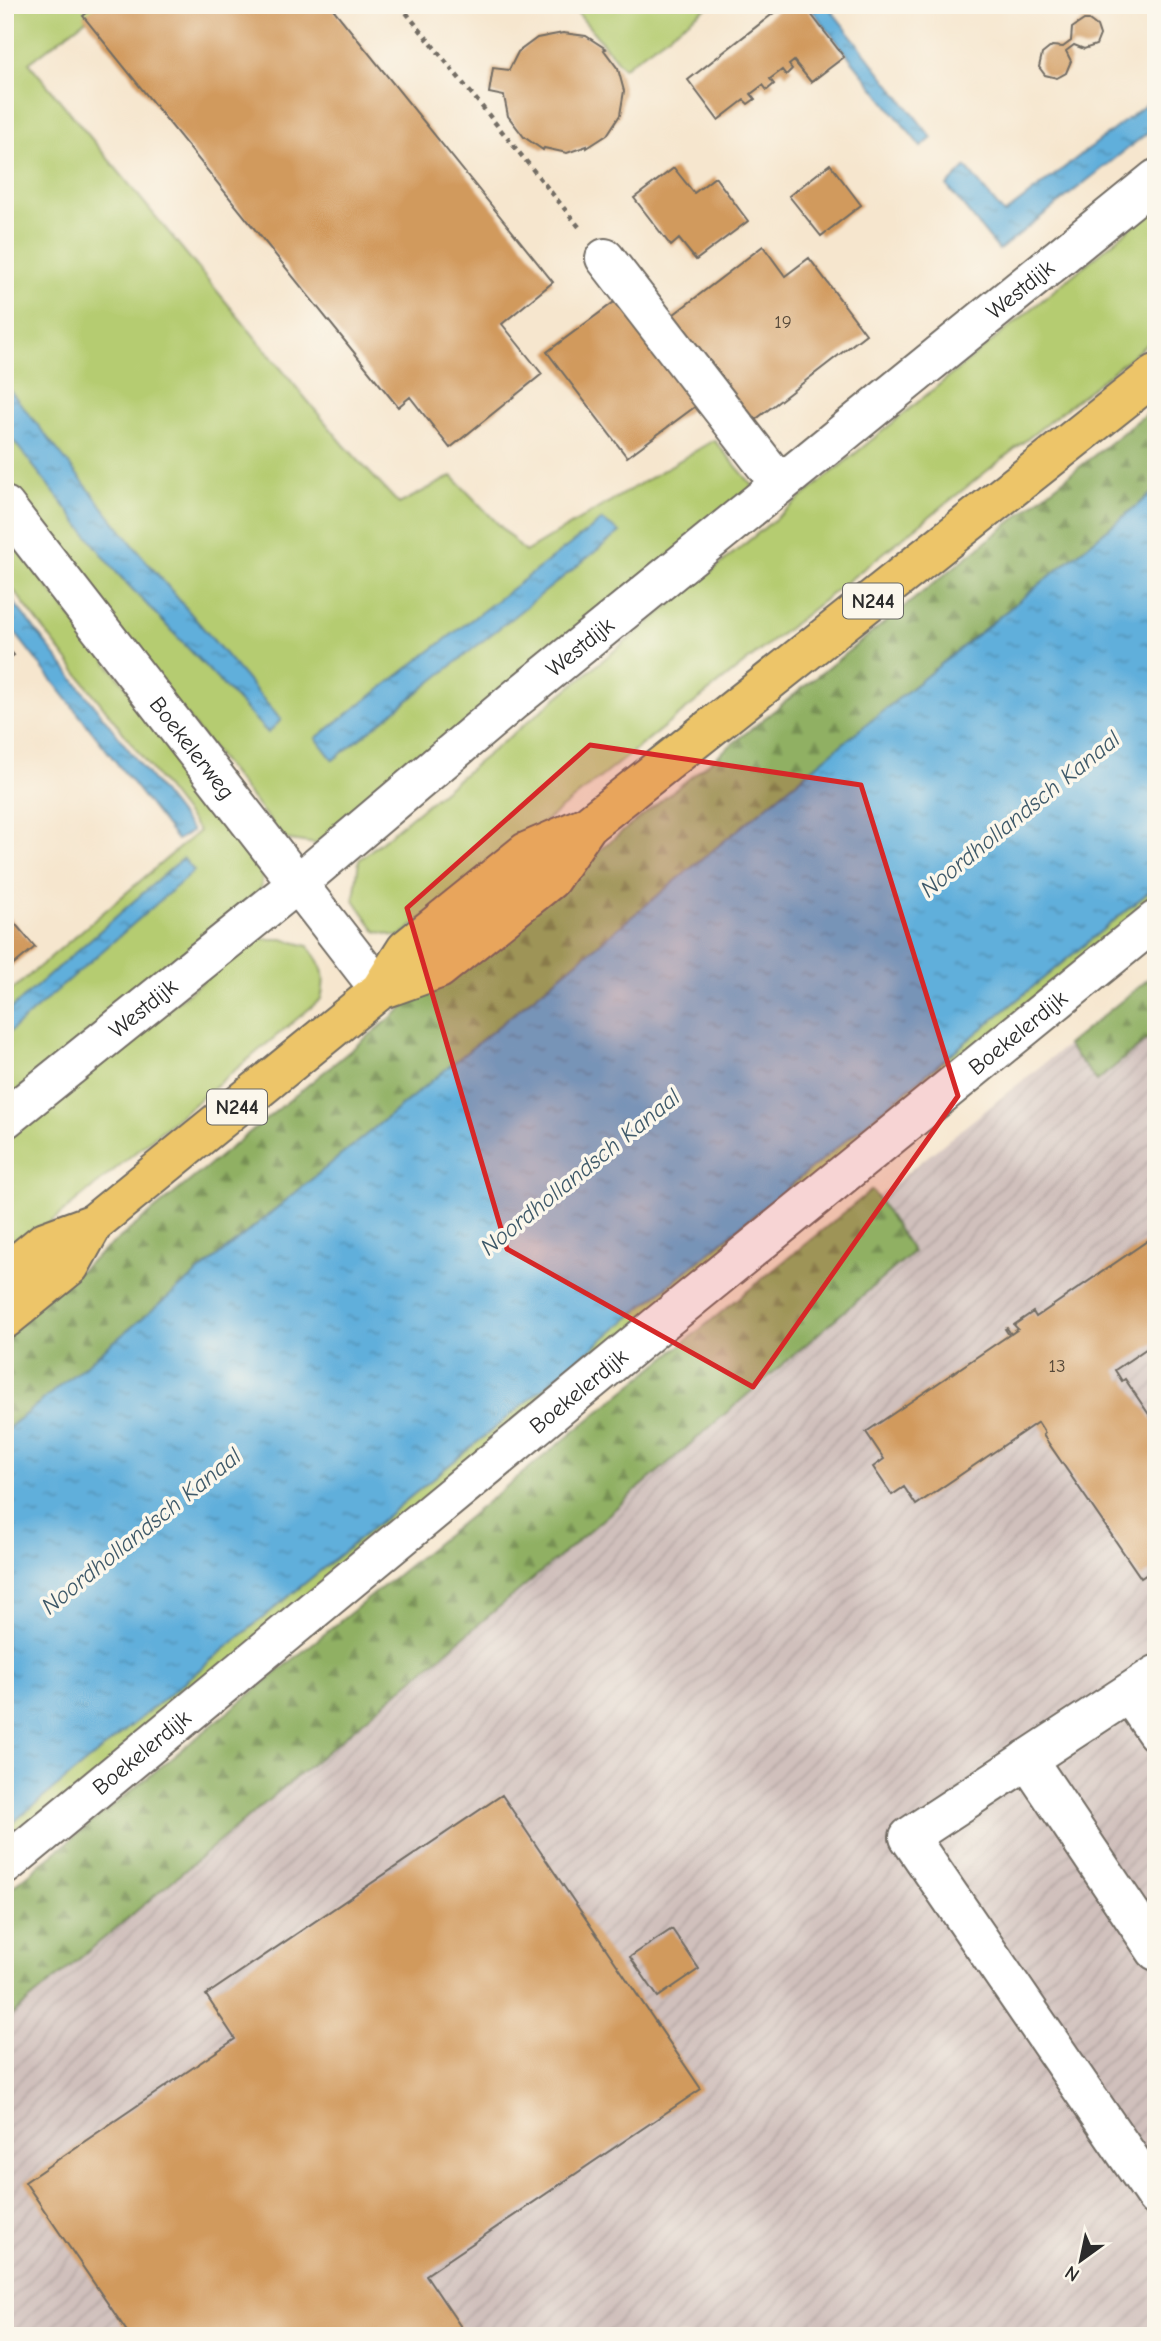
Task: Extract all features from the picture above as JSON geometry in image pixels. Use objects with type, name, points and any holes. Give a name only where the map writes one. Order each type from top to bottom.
[{"type":"main road","name":"N244","points":[[5,1274],[45,1241],[94,1223],[380,990],[439,969],[550,880],[588,825],[1156,374]]},
{"type":"main road","name":"N244","points":[[5,1319],[70,1266],[94,1223]]},
{"type":"street","name":"Westdijk","points":[[5,1119],[297,884],[513,701],[1156,179]]},
{"type":"street","points":[[604,258],[780,484]]},
{"type":"street","name":"Boekelerweg","points":[[5,506],[380,990]]},
{"type":"street","name":"Boekelerdijk","points":[[5,1866],[657,1326],[1156,920]]},
{"type":"street","points":[[1156,1732],[1142,1684],[909,1837],[1156,2197]]},
{"type":"street","points":[[1027,1759],[1156,1951]]},
{"type":"path","points":[[400,5],[604,258]]},
{"type":"highlighted area","points":[[590,745],[861,785],[958,1096],[753,1387],[507,1249],[407,908]]},
{"type":"shaded area","points":[[1156,971],[1156,2336],[5,2336],[5,1895]]},
{"type":"green space","points":[[5,5],[105,5],[29,63],[344,445],[399,504],[452,476],[525,552],[714,440],[754,487],[316,844],[284,839],[5,487]]},
{"type":"green space","points":[[571,5],[710,5],[623,68]]},
{"type":"green space","points":[[1156,207],[1156,337],[399,937],[376,931],[354,900],[359,860]]},
{"type":"green space","points":[[1156,406],[1156,490],[5,1431],[5,1331],[499,930]]},
{"type":"green space","points":[[5,533],[261,858],[263,872],[261,889],[5,1101],[5,983],[12,990],[199,831],[5,579]]},
{"type":"green space","points":[[1156,886],[1156,922],[5,1878],[5,1829]]},
{"type":"green space","points":[[255,939],[282,939],[308,946],[322,971],[324,983],[321,999],[5,1260],[5,1141]]},
{"type":"green space","points":[[1156,973],[1156,1032],[1097,1081],[1067,1045]]},
{"type":"green space","points":[[872,1190],[913,1252],[566,1551],[5,2021],[5,1893]]},
{"type":"water","points":[[808,5],[827,5],[932,138],[921,147]]},
{"type":"water","points":[[1156,97],[1156,126],[999,250],[947,186],[966,167],[1004,214]]},
{"type":"water","points":[[5,384],[142,556],[281,720],[268,733],[117,573],[5,430]]},
{"type":"water","name":"Noordhollandsch Kanaal","points":[[1156,490],[1156,886],[5,1829],[5,1431]]},
{"type":"water","points":[[602,520],[620,532],[333,760],[316,738]]},
{"type":"water","points":[[5,591],[192,831],[177,840],[5,620]]},
{"type":"water","points":[[183,858],[194,871],[5,1036],[5,1014]]},
{"type":"building","points":[[97,5],[330,5],[553,282],[502,324],[542,374],[450,448],[410,397],[398,407],[83,16]]},
{"type":"building","points":[[784,5],[804,5],[844,57],[811,82],[794,61],[789,65],[792,69],[786,75],[782,70],[770,79],[774,84],[767,90],[763,85],[751,94],[755,99],[748,104],[744,100],[718,120],[688,80]]},
{"type":"building","points":[[1084,20],[1097,26],[1100,35],[1096,45],[1084,49],[1074,45],[1066,51],[1071,61],[1066,73],[1057,78],[1045,75],[1039,67],[1042,54],[1052,46],[1063,47],[1071,41],[1072,28]]},
{"type":"building","points":[[563,33],[586,36],[606,49],[604,50],[618,69],[624,91],[620,115],[607,135],[587,148],[567,153],[544,148],[543,150],[524,137],[508,116],[504,96],[489,93],[493,68],[509,70],[518,52],[537,38]]},
{"type":"building","points":[[830,164],[861,205],[821,236],[789,196]]},
{"type":"building","points":[[674,168],[694,193],[715,177],[748,221],[696,260],[679,239],[671,246],[634,198]]},
{"type":"building","points":[[763,246],[785,276],[809,258],[866,334],[751,423],[669,318]]},
{"type":"building","points":[[621,297],[700,403],[627,457],[547,352]]},
{"type":"building","points":[[5,644],[14,655],[5,662]]},
{"type":"building","points":[[5,912],[35,947],[5,972]]},
{"type":"building","points":[[1156,1235],[1156,1342],[1115,1370],[1122,1381],[1125,1379],[1156,1425],[1156,1568],[1141,1578],[1043,1435],[1045,1433],[1038,1422],[916,1505],[904,1487],[892,1495],[873,1467],[884,1459],[866,1432],[1009,1335],[1005,1329],[1011,1334],[1018,1329],[1014,1325],[1033,1312],[1036,1317]]},
{"type":"building","points":[[502,1795],[701,2089],[426,2275],[467,2336],[130,2336],[25,2182],[235,2039],[206,1995]]},
{"type":"building","points":[[672,1929],[699,1969],[658,1997],[630,1957]]}]
